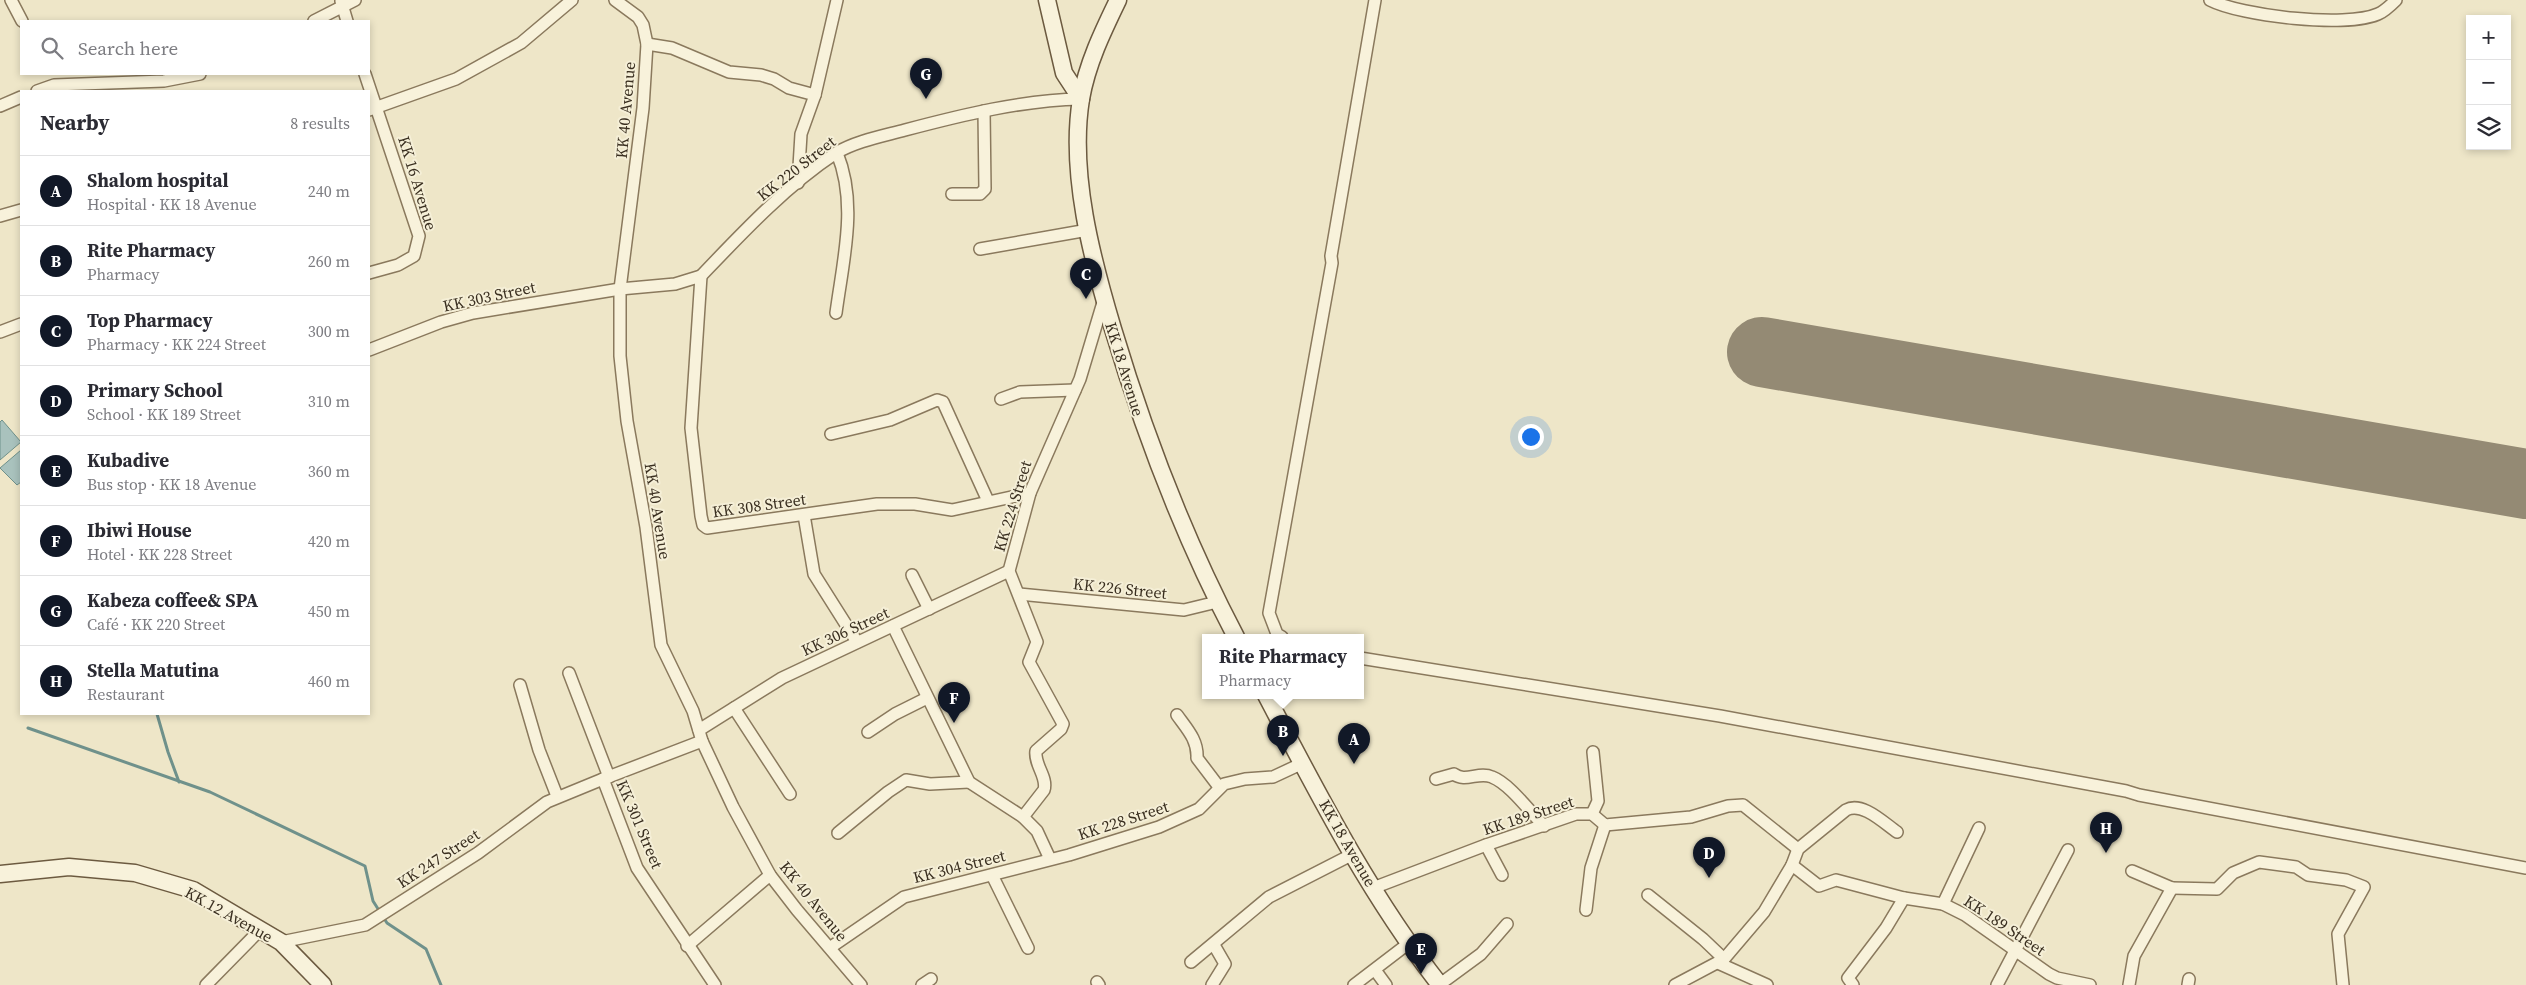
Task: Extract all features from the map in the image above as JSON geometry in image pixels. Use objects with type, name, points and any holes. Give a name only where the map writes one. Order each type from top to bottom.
[{"type":"main road","points":[[1047,0],[1064,73],[1081,99]]},
{"type":"main road","name":"KK 18 Avenue","points":[[1118,0],[1094,56],[1081,99],[1080,168],[1088,230],[1104,299],[1142,426],[1185,534],[1234,634]]},
{"type":"main road","name":"KK 18 Avenue","points":[[1268,699],[1353,854],[1409,943],[1439,985]]},
{"type":"main road","name":"KK 12 Avenue","points":[[0,874],[69,867],[135,873],[193,890],[281,942],[323,985]]},
{"type":"street","points":[[11,0],[21,20]]},
{"type":"street","points":[[316,20],[341,3],[355,0]]},
{"type":"street","points":[[373,108],[456,79],[521,43],[572,0]]},
{"type":"street","name":"KK 40 Avenue","points":[[615,0],[638,17],[643,25],[647,44],[643,108],[620,289],[620,356],[627,421],[646,527],[658,633],[661,645],[700,735],[734,807],[770,874],[797,910],[861,985]]},
{"type":"street","points":[[798,183],[802,134],[815,95],[837,0]]},
{"type":"street","points":[[1277,634],[1269,613],[1332,263],[1331,256],[1375,0]]},
{"type":"street","points":[[2210,0],[2234,10],[2256,15],[2327,20],[2378,14],[2396,0]]},
{"type":"street","points":[[341,3],[347,20]]},
{"type":"street","points":[[647,44],[672,48],[729,72],[761,75],[774,79],[790,88],[815,95]]},
{"type":"street","points":[[48,75],[55,88]]},
{"type":"street","points":[[42,90],[164,81],[195,75]]},
{"type":"street","name":"KK 16 Avenue","points":[[366,75],[369,90]]},
{"type":"street","name":"KK 16 Avenue","points":[[370,93],[373,108],[419,236],[414,256],[398,265],[370,273]]},
{"type":"street","points":[[0,106],[20,97]]},
{"type":"street","name":"KK 220 Street","points":[[701,276],[739,236],[798,183],[837,153],[890,134],[984,111],[1081,99]]},
{"type":"street","points":[[952,194],[980,194],[984,189],[984,111]]},
{"type":"street","points":[[836,313],[849,211],[847,185],[837,153]]},
{"type":"street","points":[[0,216],[20,210]]},
{"type":"street","points":[[980,249],[1088,230]]},
{"type":"street","points":[[620,289],[675,284],[701,276]]},
{"type":"street","name":"KK 308 Street","points":[[701,276],[691,428],[703,525],[711,529],[898,502],[952,510],[1030,493]]},
{"type":"street","name":"KK 303 Street","points":[[370,350],[441,322],[473,313],[620,289]]},
{"type":"street","name":"KK 224 Street","points":[[1023,817],[1044,790],[1046,784],[1035,756],[1036,751],[1063,724],[1029,662],[1037,642],[1009,570],[1030,493],[1075,390],[1104,299]]},
{"type":"street","points":[[0,332],[20,324]]},
{"type":"street","points":[[1001,399],[1020,392],[1075,390]]},
{"type":"street","points":[[831,434],[897,418],[937,400],[943,402],[988,502]]},
{"type":"street","points":[[804,515],[814,574],[857,642]]},
{"type":"street","name":"KK 306 Street","points":[[700,735],[734,708],[782,678],[1009,570]]},
{"type":"street","points":[[912,575],[929,609]]},
{"type":"street","name":"KK 226 Street","points":[[1019,594],[1184,610],[1217,602]]},
{"type":"street","points":[[893,626],[969,782],[1023,817],[1037,831],[1050,858]]},
{"type":"street","points":[[1364,659],[1720,716],[2126,790],[2149,797],[2526,868]]},
{"type":"street","points":[[569,673],[606,778]]},
{"type":"street","points":[[520,685],[538,750],[557,796]]},
{"type":"street","points":[[868,732],[895,714],[927,698]]},
{"type":"street","points":[[734,708],[790,794]]},
{"type":"street","points":[[1176,715],[1193,737],[1197,748],[1197,758],[1219,787],[1232,781],[1273,777],[1303,763]]},
{"type":"street","name":"KK 301 Street","points":[[700,735],[606,778],[637,868],[687,946],[715,985]]},
{"type":"street","points":[[1592,814],[1598,801],[1593,752]]},
{"type":"street","points":[[1436,779],[1454,774],[1462,778],[1491,776],[1502,782],[1544,826]]},
{"type":"street","name":"KK 247 Street","points":[[281,942],[340,932],[365,925],[478,853],[557,796],[606,778]]},
{"type":"street","points":[[838,833],[906,780],[930,784],[969,782]]},
{"type":"street","name":"KK 228 Street","points":[[1050,858],[1178,820],[1206,803],[1219,787]]},
{"type":"street","points":[[1586,910],[1591,868],[1606,825],[1691,817],[1728,806],[1743,805],[1798,849]]},
{"type":"street","points":[[1675,985],[1721,961],[1764,912],[1792,865],[1798,849],[1851,807],[1864,810],[1897,832]]},
{"type":"street","name":"KK 189 Street","points":[[1374,888],[1486,845],[1576,814],[1592,814],[1606,825]]},
{"type":"street","points":[[1942,904],[1979,828]]},
{"type":"street","points":[[1486,845],[1502,874]]},
{"type":"street","points":[[1997,985],[2017,951],[2068,850]]},
{"type":"street","points":[[1192,962],[1269,897],[1353,854]]},
{"type":"street","name":"KK 304 Street","points":[[831,948],[904,897],[1050,858]]},
{"type":"street","points":[[2132,871],[2172,888],[2217,889],[2240,869],[2259,862],[2275,862],[2296,866],[2308,874],[2346,880],[2364,886],[2338,934],[2343,985]]},
{"type":"street","name":"KK 189 Street","points":[[1792,865],[1819,886],[1836,880],[1904,898],[1942,904],[1965,915],[2057,978],[2090,985]]},
{"type":"street","points":[[687,946],[770,874]]},
{"type":"street","points":[[992,875],[1028,948]]},
{"type":"street","points":[[2129,985],[2134,956],[2172,888]]},
{"type":"street","points":[[1648,895],[1703,939],[1721,961],[1767,985]]},
{"type":"street","points":[[1853,985],[1848,978],[1886,928],[1904,898]]},
{"type":"street","points":[[1439,985],[1480,954],[1507,924]]},
{"type":"street","points":[[207,984],[260,930]]},
{"type":"street","points":[[1354,985],[1409,943]]},
{"type":"street","points":[[1212,985],[1225,964],[1214,945]]},
{"type":"street","points":[[1375,970],[1386,985]]},
{"type":"water","points":[[2,420],[20,443],[0,460],[0,422]]},
{"type":"water","points":[[20,451],[20,483],[17,485],[0,468]]},
{"type":"waterway","points":[[157,715],[179,782]]},
{"type":"waterway","points":[[28,728],[210,792],[365,866],[373,901],[387,923],[426,949],[441,985]]},
{"type":"runway","points":[[1762,352],[2526,484]]},
{"type":"place","name":"Kabeza coffee& SPA","points":[[926,99]]},
{"type":"place","name":"Top Pharmacy","points":[[1086,299]]},
{"type":"place","name":"Ibiwi House","points":[[954,723]]},
{"type":"place","name":"Rite Pharmacy","points":[[1283,756]]},
{"type":"place","name":"Shalom hospital","points":[[1354,764]]},
{"type":"place","name":"Stella Matutina","points":[[2106,853]]},
{"type":"place","name":"Primary School","points":[[1709,878]]},
{"type":"place","name":"Kubadive","points":[[1421,974]]}]
